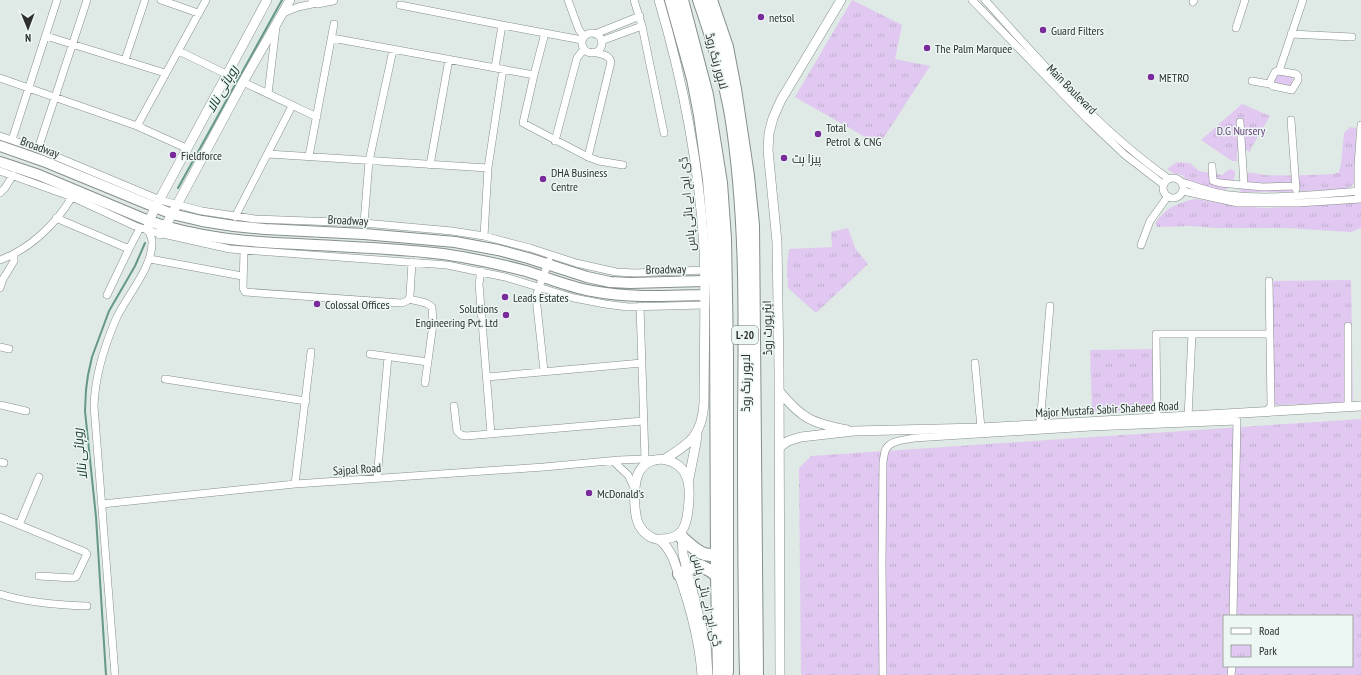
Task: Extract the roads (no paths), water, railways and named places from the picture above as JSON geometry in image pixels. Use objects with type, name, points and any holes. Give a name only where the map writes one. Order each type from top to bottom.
[{"type":"highway","points":[[671,0],[699,108],[709,187],[716,309],[717,576],[720,675]]},
{"type":"highway","name":"لاہور رنگ روڈ","points":[[682,0],[707,95],[721,182],[725,239],[727,360],[727,675]]},
{"type":"highway","name":"لاہور رنگ روڈ","points":[[699,0],[723,79],[730,115],[742,224],[745,329],[744,459],[746,675]]},
{"type":"highway","points":[[711,0],[720,23]]},
{"type":"highway","points":[[715,0],[727,47],[743,133],[753,225],[757,675]]},
{"type":"highway","points":[[682,535],[705,555],[711,556],[717,553]]},
{"type":"highway","points":[[683,572],[701,566],[711,570],[717,576]]},
{"type":"main road","points":[[146,226],[186,148],[267,0]]},
{"type":"main road","points":[[159,234],[174,210],[243,82],[290,0]]},
{"type":"main road","points":[[315,1],[334,0]]},
{"type":"main road","name":"ڈی ایچ اے بائی پاس","points":[[659,0],[677,69],[693,143],[700,204],[704,270],[704,411],[697,433],[688,484]]},
{"type":"main road","name":"ایئرپورٹ روڈ","points":[[780,675],[780,447],[777,242],[768,150],[769,133],[773,118],[781,100],[841,0]]},
{"type":"main road","name":"Broadway","points":[[0,146],[202,221],[234,226],[438,240],[498,250],[587,277],[610,282],[630,283],[704,281]]},
{"type":"main road","points":[[0,162],[45,178],[146,226],[159,234],[441,254],[485,261],[527,272],[541,282],[610,294],[704,300]]},
{"type":"main road","points":[[779,391],[793,408],[812,421],[825,426],[854,431]]},
{"type":"main road","name":"Major Mustafa Sabir Shaheed Road","points":[[854,431],[981,428],[1361,406]]},
{"type":"main road","points":[[780,447],[788,441],[801,437],[854,431]]},
{"type":"main road","points":[[665,459],[687,445],[697,433]]},
{"type":"main road","points":[[665,459],[681,468],[686,475],[688,484],[688,510],[685,528],[682,535],[673,538],[660,539],[650,536],[639,525],[636,513],[636,478],[638,472],[649,460],[665,459]]},
{"type":"main road","name":"ڈی ایچ اے بائی پاس","points":[[682,535],[683,572],[703,630],[708,675]]},
{"type":"main road","points":[[660,539],[683,572],[696,630],[701,658],[702,675]]},
{"type":"street","points":[[12,140],[57,0]]},
{"type":"street","points":[[38,149],[87,0]]},
{"type":"street","points":[[125,60],[145,0]]},
{"type":"street","points":[[161,0],[198,13]]},
{"type":"street","points":[[137,126],[206,0]]},
{"type":"street","points":[[568,0],[583,38],[582,45],[584,49],[606,56],[610,58],[611,62],[588,158]]},
{"type":"street","points":[[634,0],[640,16],[664,134]]},
{"type":"street","name":"Main Boulevard","points":[[972,0],[1088,120],[1126,155],[1164,185]]},
{"type":"street","name":"Main Boulevard","points":[[985,0],[1070,93],[1137,155],[1169,179]]},
{"type":"street","points":[[1236,28],[1245,0]]},
{"type":"street","points":[[1279,71],[1303,0]]},
{"type":"street","points":[[283,13],[315,1]]},
{"type":"street","points":[[400,5],[502,26],[583,38],[591,33],[595,34],[640,16]]},
{"type":"street","points":[[268,94],[277,24]]},
{"type":"street","points":[[309,156],[334,24]]},
{"type":"street","points":[[495,68],[502,26]]},
{"type":"street","points":[[601,41],[642,26]]},
{"type":"street","points":[[545,33],[523,123],[588,158],[624,165]]},
{"type":"street","points":[[593,52],[598,50],[601,46],[600,38],[595,34]]},
{"type":"street","points":[[1291,34],[1352,37]]},
{"type":"street","points":[[46,36],[165,73]]},
{"type":"street","points":[[332,38],[534,75]]},
{"type":"street","points":[[555,141],[577,58],[584,49]]},
{"type":"street","points":[[364,223],[370,161],[393,50]]},
{"type":"street","points":[[179,51],[226,74]]},
{"type":"street","points":[[430,165],[449,59]]},
{"type":"street","points":[[484,236],[488,168],[503,70]]},
{"type":"street","points":[[1252,80],[1292,90],[1298,80],[1298,76],[1296,74],[1279,71],[1275,72],[1270,84]]},
{"type":"street","points":[[0,78],[137,126],[186,148]]},
{"type":"street","points":[[243,82],[317,117]]},
{"type":"street","points":[[235,217],[292,106]]},
{"type":"street","points":[[1291,120],[1296,195]]},
{"type":"street","points":[[1240,122],[1244,185]]},
{"type":"street","points":[[1183,191],[1270,204],[1360,199],[1361,125]]},
{"type":"street","points":[[0,136],[38,149],[157,204]]},
{"type":"street","points":[[268,154],[488,168]]},
{"type":"street","points":[[1212,166],[1213,181],[1263,187],[1296,186]]},
{"type":"street","points":[[0,171],[146,226],[159,234],[207,245],[244,250],[447,265],[505,277],[541,282],[574,298],[628,307],[704,300]]},
{"type":"street","points":[[0,193],[14,175]]},
{"type":"street","points":[[1183,191],[1176,197],[1168,196],[1164,191],[1164,185],[1169,179],[1176,178],[1182,182],[1230,199],[1360,191]]},
{"type":"street","points":[[1182,182],[1183,191]]},
{"type":"street","points":[[1230,199],[1233,184]]},
{"type":"street","points":[[1141,245],[1150,221],[1168,196]]},
{"type":"street","points":[[0,260],[14,254],[34,241],[56,218],[72,197]]},
{"type":"street","points":[[174,210],[202,211],[255,219],[364,223],[452,231],[484,236],[530,248],[588,266],[616,272],[634,273],[704,270]]},
{"type":"street","points":[[56,218],[129,249]]},
{"type":"street","points":[[107,295],[129,249],[146,226]]},
{"type":"street","points":[[115,675],[94,406],[95,386],[106,345],[116,318],[150,259],[159,234]]},
{"type":"street","points":[[244,250],[242,276],[243,288],[245,292],[400,303],[406,302],[409,299],[426,303],[432,307],[433,324],[425,383]]},
{"type":"street","points":[[0,288],[3,279],[14,261],[14,254]]},
{"type":"street","points":[[544,372],[536,297],[551,255]]},
{"type":"street","points":[[150,259],[242,276]]},
{"type":"street","points":[[409,299],[412,262]]},
{"type":"street","points":[[481,271],[479,284],[491,434]]},
{"type":"street","points":[[1267,412],[1271,405],[1269,281]]},
{"type":"street","points":[[640,306],[643,421],[649,460]]},
{"type":"street","points":[[1040,425],[1050,306]]},
{"type":"street","points":[[1348,326],[1348,407]]},
{"type":"street","points":[[1157,418],[1156,334],[1269,334]]},
{"type":"street","points":[[1188,416],[1192,334]]},
{"type":"street","points":[[0,346],[10,349]]},
{"type":"street","points":[[295,484],[311,352]]},
{"type":"street","points":[[370,354],[428,362]]},
{"type":"street","points":[[377,478],[388,357]]},
{"type":"street","points":[[487,377],[642,362]]},
{"type":"street","points":[[975,363],[981,428]]},
{"type":"street","points":[[165,379],[306,401]]},
{"type":"street","points":[[0,405],[26,411]]},
{"type":"street","points":[[454,406],[457,432],[466,436],[643,421]]},
{"type":"street","points":[[883,675],[883,462],[885,449],[889,445],[895,442],[914,438],[1098,427],[1237,421],[1233,615]]},
{"type":"street","name":"Sajpal Road","points":[[102,504],[295,484],[537,468],[613,461],[649,460]]},
{"type":"street","points":[[613,461],[628,475],[635,489]]},
{"type":"street","points":[[19,525],[38,477]]},
{"type":"street","points":[[0,517],[87,554],[76,577],[39,576]]},
{"type":"street","points":[[0,594],[14,598],[65,605],[87,606]]},
{"type":"waterway","name":"روہائی نالا","points":[[178,188],[282,0]]},
{"type":"waterway","name":"روہائی نالا","points":[[106,675],[96,517],[85,411],[86,390],[92,357],[109,311],[135,266],[145,243]]},
{"type":"place","name":"netsol","points":[[761,17]]},
{"type":"place","name":"Guard Filters","points":[[1043,30]]},
{"type":"place","name":"The Palm Marquee","points":[[927,48]]},
{"type":"place","name":"METRO","points":[[1151,77]]},
{"type":"place","name":"Total Petrol & CNG","points":[[818,134]]},
{"type":"place","name":"Fieldforce","points":[[173,155]]},
{"type":"place","name":"پیزا ہٹ","points":[[784,158]]},
{"type":"place","name":"DHA Business Centre","points":[[543,179]]},
{"type":"place","name":"Leads Estates","points":[[505,297]]},
{"type":"place","name":"Colossal Offices","points":[[317,304]]},
{"type":"place","name":"Solutions Engineering Pvt. Ltd","points":[[506,315]]},
{"type":"place","name":"McDonald's","points":[[589,493]]},
{"type":"park label","name":"D.G Nursery","points":[[1241,130]]}]
